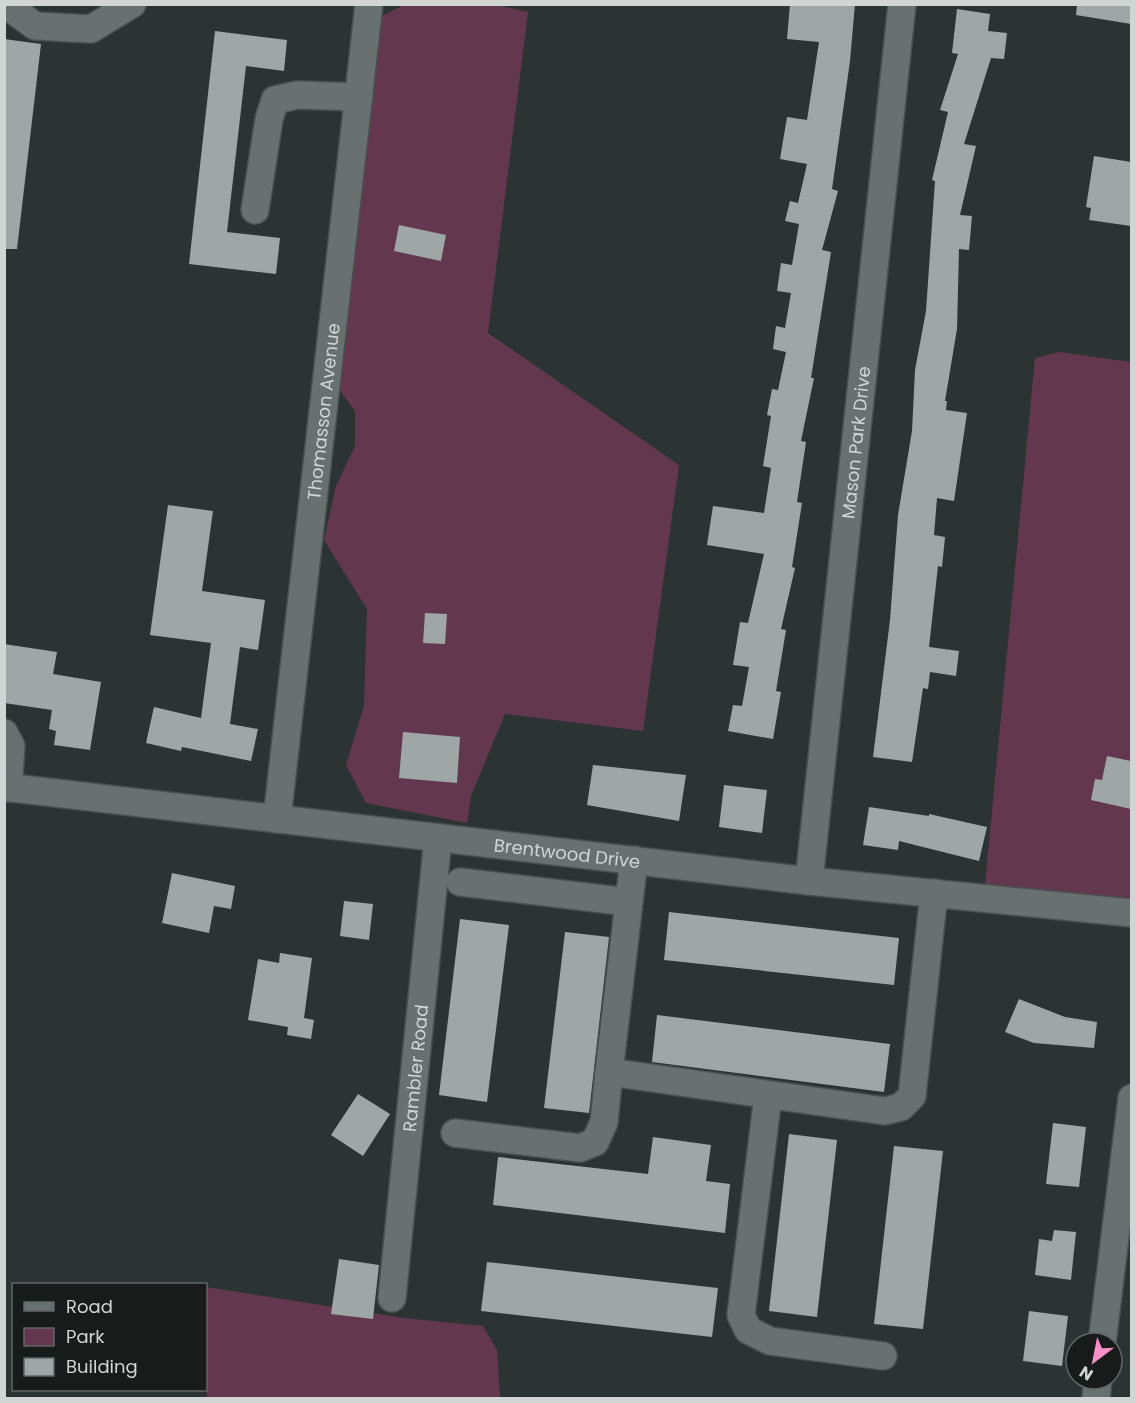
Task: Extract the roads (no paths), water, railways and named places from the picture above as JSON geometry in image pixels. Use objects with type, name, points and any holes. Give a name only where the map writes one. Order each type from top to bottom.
[{"type":"street","points":[[5,4],[35,26],[91,28],[132,4]]},
{"type":"street","name":"Thomasson Avenue","points":[[277,819],[369,4]]},
{"type":"street","name":"Mason Park Drive","points":[[809,881],[902,4]]},
{"type":"street","points":[[255,210],[269,119],[275,100],[297,95],[359,97]]},
{"type":"street","points":[[4,733],[11,746],[7,788]]},
{"type":"street","name":"Brentwood Drive","points":[[7,788],[809,881],[1131,913]]},
{"type":"street","name":"Rambler Road","points":[[392,1298],[438,838]]},
{"type":"street","points":[[455,1133],[580,1148],[595,1142],[604,1122],[634,861]]},
{"type":"street","points":[[460,882],[628,902]]},
{"type":"street","points":[[609,1072],[885,1112],[902,1107],[912,1096],[934,894]]},
{"type":"street","points":[[768,1096],[741,1315],[748,1330],[770,1341],[883,1356]]},
{"type":"street","points":[[1103,1331],[1131,1098]]}]
